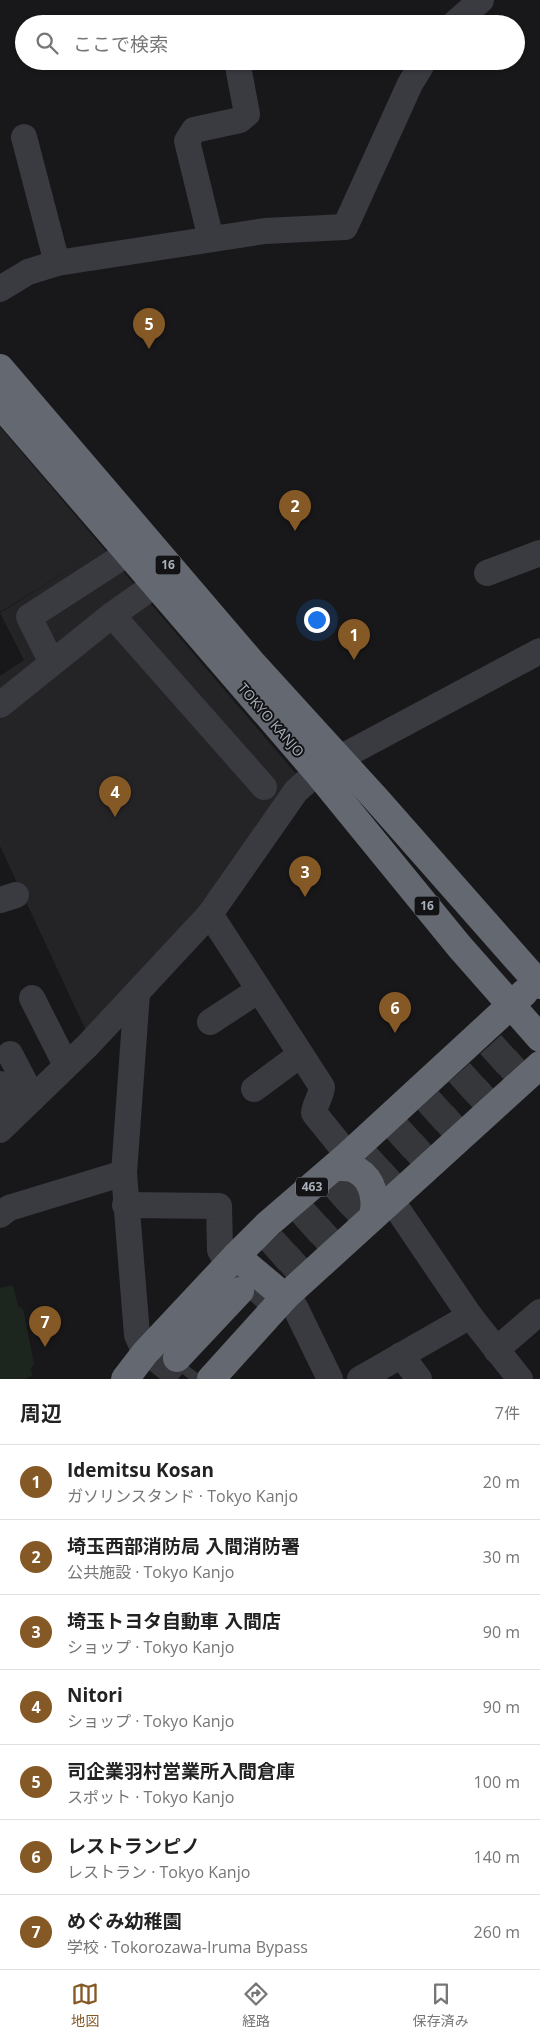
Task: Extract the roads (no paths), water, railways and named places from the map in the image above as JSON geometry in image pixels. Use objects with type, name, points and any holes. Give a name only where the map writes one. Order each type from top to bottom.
[{"type":"highway","name":"TOKYO KANJO","points":[[0,368],[253,664],[511,1006],[540,1038]]},
{"type":"highway","name":"TOKYO KANJO","points":[[0,404],[156,584],[328,765],[377,800],[539,982]]},
{"type":"highway","points":[[511,1006],[539,982]]},
{"type":"highway","name":"463","points":[[125,1379],[145,1352],[268,1224],[341,1161],[511,1006]]},
{"type":"highway","points":[[195,1369],[285,1297],[540,1065]]},
{"type":"highway","points":[[341,1161],[347,1167],[358,1171],[369,1183],[376,1206],[382,1208]]},
{"type":"highway","points":[[232,1260],[285,1297]]},
{"type":"highway","points":[[195,1369],[247,1298]]},
{"type":"street","points":[[464,15],[481,0]]},
{"type":"street","points":[[211,239],[186,141],[194,130],[240,120],[247,114],[239,70]]},
{"type":"street","points":[[0,288],[28,272],[57,263],[166,248],[265,231],[346,227],[410,84],[419,70]]},
{"type":"street","points":[[24,137],[57,263]]},
{"type":"street","points":[[52,663],[29,617],[128,553]]},
{"type":"street","points":[[487,573],[540,553]]},
{"type":"street","points":[[0,705],[112,615],[156,584]]},
{"type":"street","points":[[112,615],[264,787]]},
{"type":"street","points":[[16,1114],[88,1045],[210,914],[296,791],[328,765],[540,651]]},
{"type":"street","points":[[210,914],[322,1087],[321,1096],[315,1105],[314,1113],[341,1161]]},
{"type":"street","points":[[210,1022],[259,990]]},
{"type":"street","points":[[137,993],[124,1174],[137,1335],[145,1352]]},
{"type":"street","points":[[32,998],[66,1065]]},
{"type":"street","points":[[10,1054],[16,1114]]},
{"type":"street","points":[[254,1089],[300,1055]]},
{"type":"street","points":[[0,1084],[16,1114]]},
{"type":"street","points":[[0,1215],[9,1208],[124,1174]]},
{"type":"street","points":[[125,1205],[219,1206],[220,1250],[232,1260]]},
{"type":"street","points":[[382,1208],[520,1379]]},
{"type":"street","points":[[285,1297],[295,1307],[330,1379]]},
{"type":"street","points":[[496,1350],[540,1312]]},
{"type":"street","points":[[360,1379],[470,1316]]},
{"type":"street","points":[[401,1355],[419,1379]]},
{"type":"tunnel","points":[[241,1290],[266,1264],[540,1019]]},
{"type":"tunnel","points":[[255,1305],[277,1281],[540,1047]]},
{"type":"tunnel","points":[[160,1379],[177,1358]]},
{"type":"tunnel","points":[[189,1379],[195,1371]]},
{"type":"place","name":"司企業羽村営業所入間倉庫","points":[[149,349]]},
{"type":"place","name":"埼玉西部消防局 入間消防署","points":[[295,531]]},
{"type":"place","name":"Idemitsu Kosan","points":[[354,660]]},
{"type":"place","name":"Nitori","points":[[115,817]]},
{"type":"place","name":"埼玉トヨタ自動車 入間店","points":[[305,897]]},
{"type":"place","name":"レストランピノ","points":[[395,1033]]},
{"type":"place","name":"めぐみ幼稚園","points":[[45,1347]]}]
